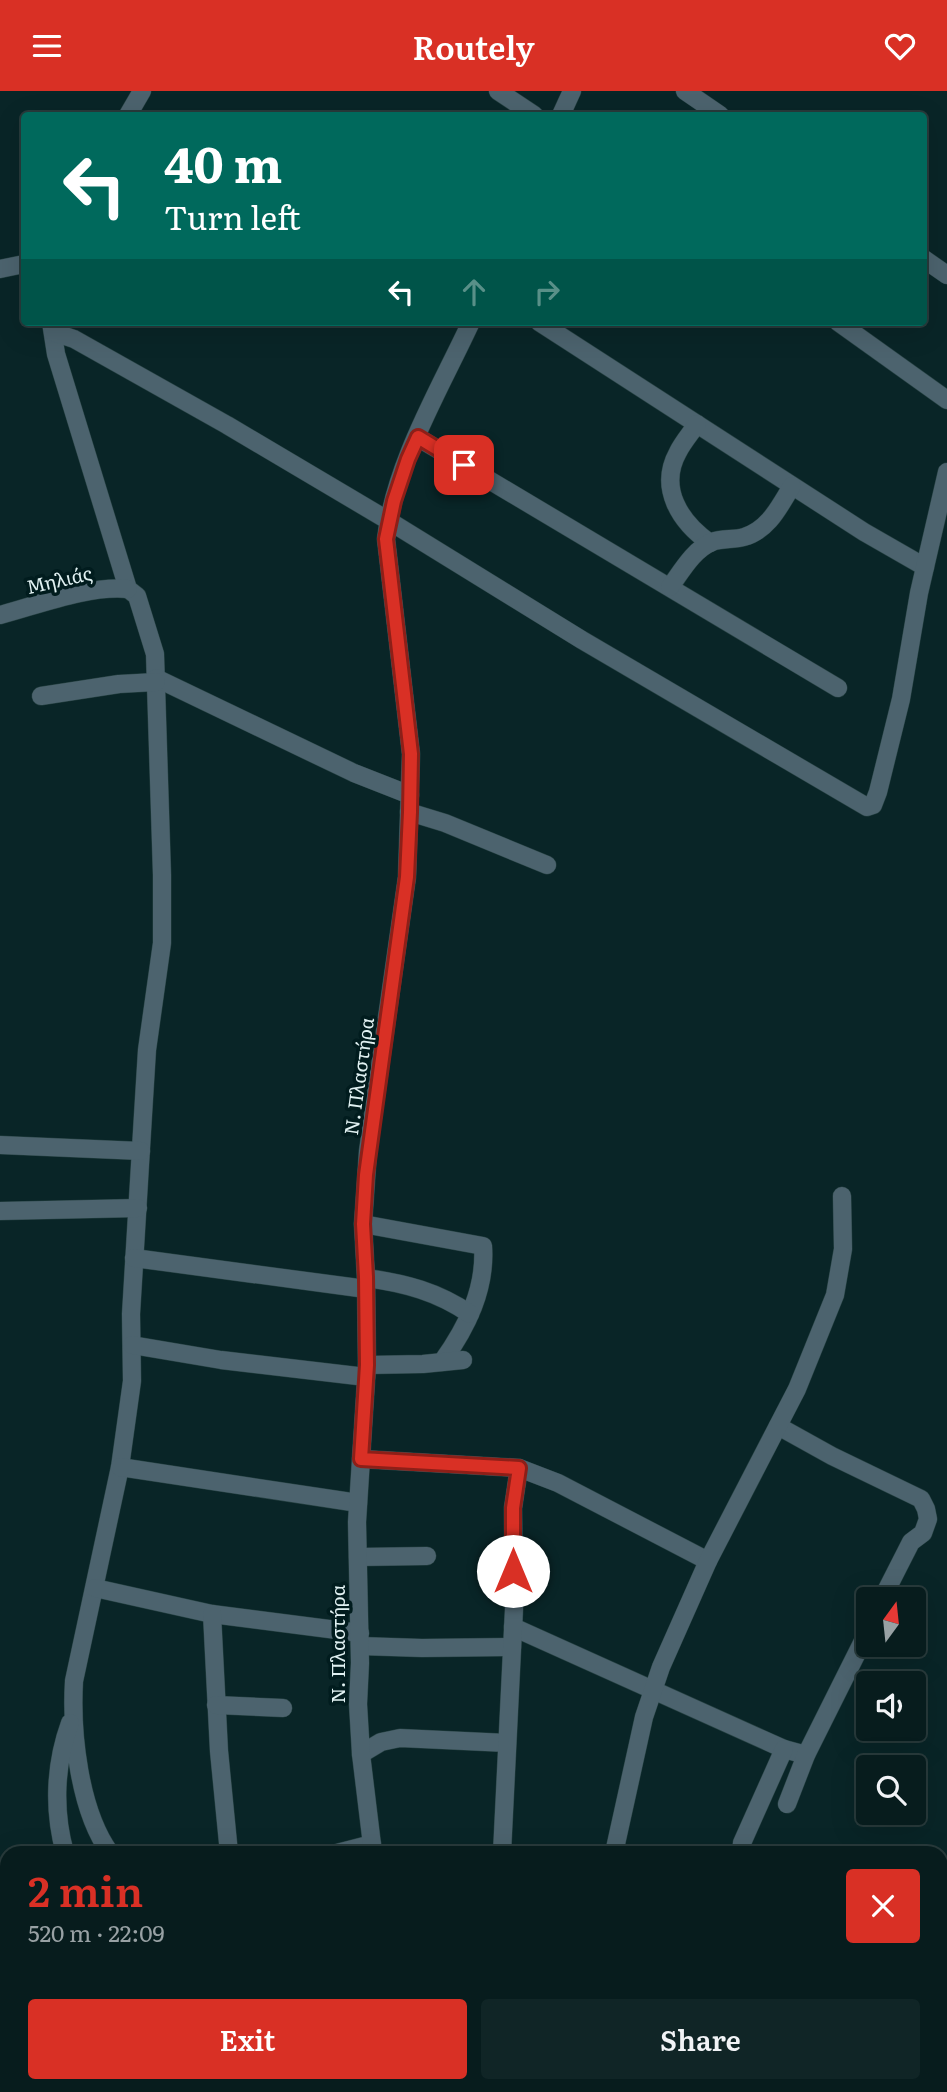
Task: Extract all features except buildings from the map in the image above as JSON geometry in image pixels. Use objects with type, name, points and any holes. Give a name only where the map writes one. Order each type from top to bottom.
[{"type":"street","points":[[130,112],[142,91]]},
{"type":"street","points":[[498,91],[530,112]]},
{"type":"street","points":[[562,112],[572,91]]},
{"type":"street","points":[[685,91],[716,112]]},
{"type":"street","points":[[927,261],[947,275]]},
{"type":"street","points":[[0,269],[21,265]]},
{"type":"street","name":"Ν. Πλαστήρα","points":[[373,1846],[361,1754],[358,1704],[358,1503],[366,1371],[363,1224],[368,1151],[407,877],[411,754],[386,539],[388,520],[408,459],[469,326]]},
{"type":"street","points":[[545,326],[864,532],[925,567]]},
{"type":"street","points":[[844,326],[947,400]]},
{"type":"street","points":[[52,327],[227,425],[304,473],[388,520],[582,640],[867,807],[873,805],[878,792],[900,705],[925,567],[947,472]]},
{"type":"street","points":[[52,327],[57,354],[128,589],[136,596],[155,655],[156,680],[163,887],[162,943],[147,1050],[134,1258],[132,1381],[120,1467],[74,1681],[72,1716],[73,1738],[86,1801],[106,1846]]},
{"type":"street","points":[[697,424],[677,453],[670,472],[669,489],[673,502],[684,519],[697,534],[710,543]]},
{"type":"street","points":[[418,437],[838,688]]},
{"type":"street","points":[[670,587],[696,554],[710,543],[744,537],[758,531],[772,518],[792,486]]},
{"type":"street","name":"Μηλιάς","points":[[0,615],[84,593],[128,589]]},
{"type":"street","points":[[41,696],[156,680],[354,773],[445,823],[547,865]]},
{"type":"street","points":[[0,1145],[141,1151]]},
{"type":"street","points":[[616,1846],[644,1717],[653,1689],[708,1561],[797,1389],[835,1295],[843,1249],[842,1196]]},
{"type":"street","points":[[0,1211],[138,1208]]},
{"type":"street","points":[[363,1224],[482,1246],[482,1283],[456,1342],[442,1362]]},
{"type":"street","points":[[134,1258],[422,1289],[453,1302],[470,1314]]},
{"type":"street","points":[[132,1345],[221,1360],[366,1371],[463,1360]]},
{"type":"street","points":[[778,1426],[920,1499],[928,1519],[923,1533],[912,1542],[888,1587]]},
{"type":"street","points":[[361,1459],[519,1468],[558,1483],[708,1561]]},
{"type":"street","points":[[120,1467],[358,1503]]},
{"type":"street","points":[[502,1846],[513,1627],[513,1508],[519,1468]]},
{"type":"street","points":[[358,1557],[427,1556]]},
{"type":"street","points":[[95,1588],[212,1614],[408,1648],[512,1647]]},
{"type":"street","points":[[212,1614],[216,1705],[228,1846]]},
{"type":"street","points":[[513,1627],[784,1749],[806,1755]]},
{"type":"street","points":[[787,1804],[806,1755],[856,1655]]},
{"type":"street","points":[[216,1705],[283,1708]]},
{"type":"street","points":[[64,1846],[57,1791],[59,1763],[72,1716]]},
{"type":"street","points":[[361,1754],[381,1742],[400,1738],[507,1743]]},
{"type":"street","points":[[743,1846],[746,1832],[784,1749]]},
{"type":"route","points":[[464,465],[418,437],[388,520],[386,539],[411,754],[410,812],[407,877],[366,1175],[363,1224],[367,1365],[361,1459],[519,1468],[513,1508],[513,1571]]}]
